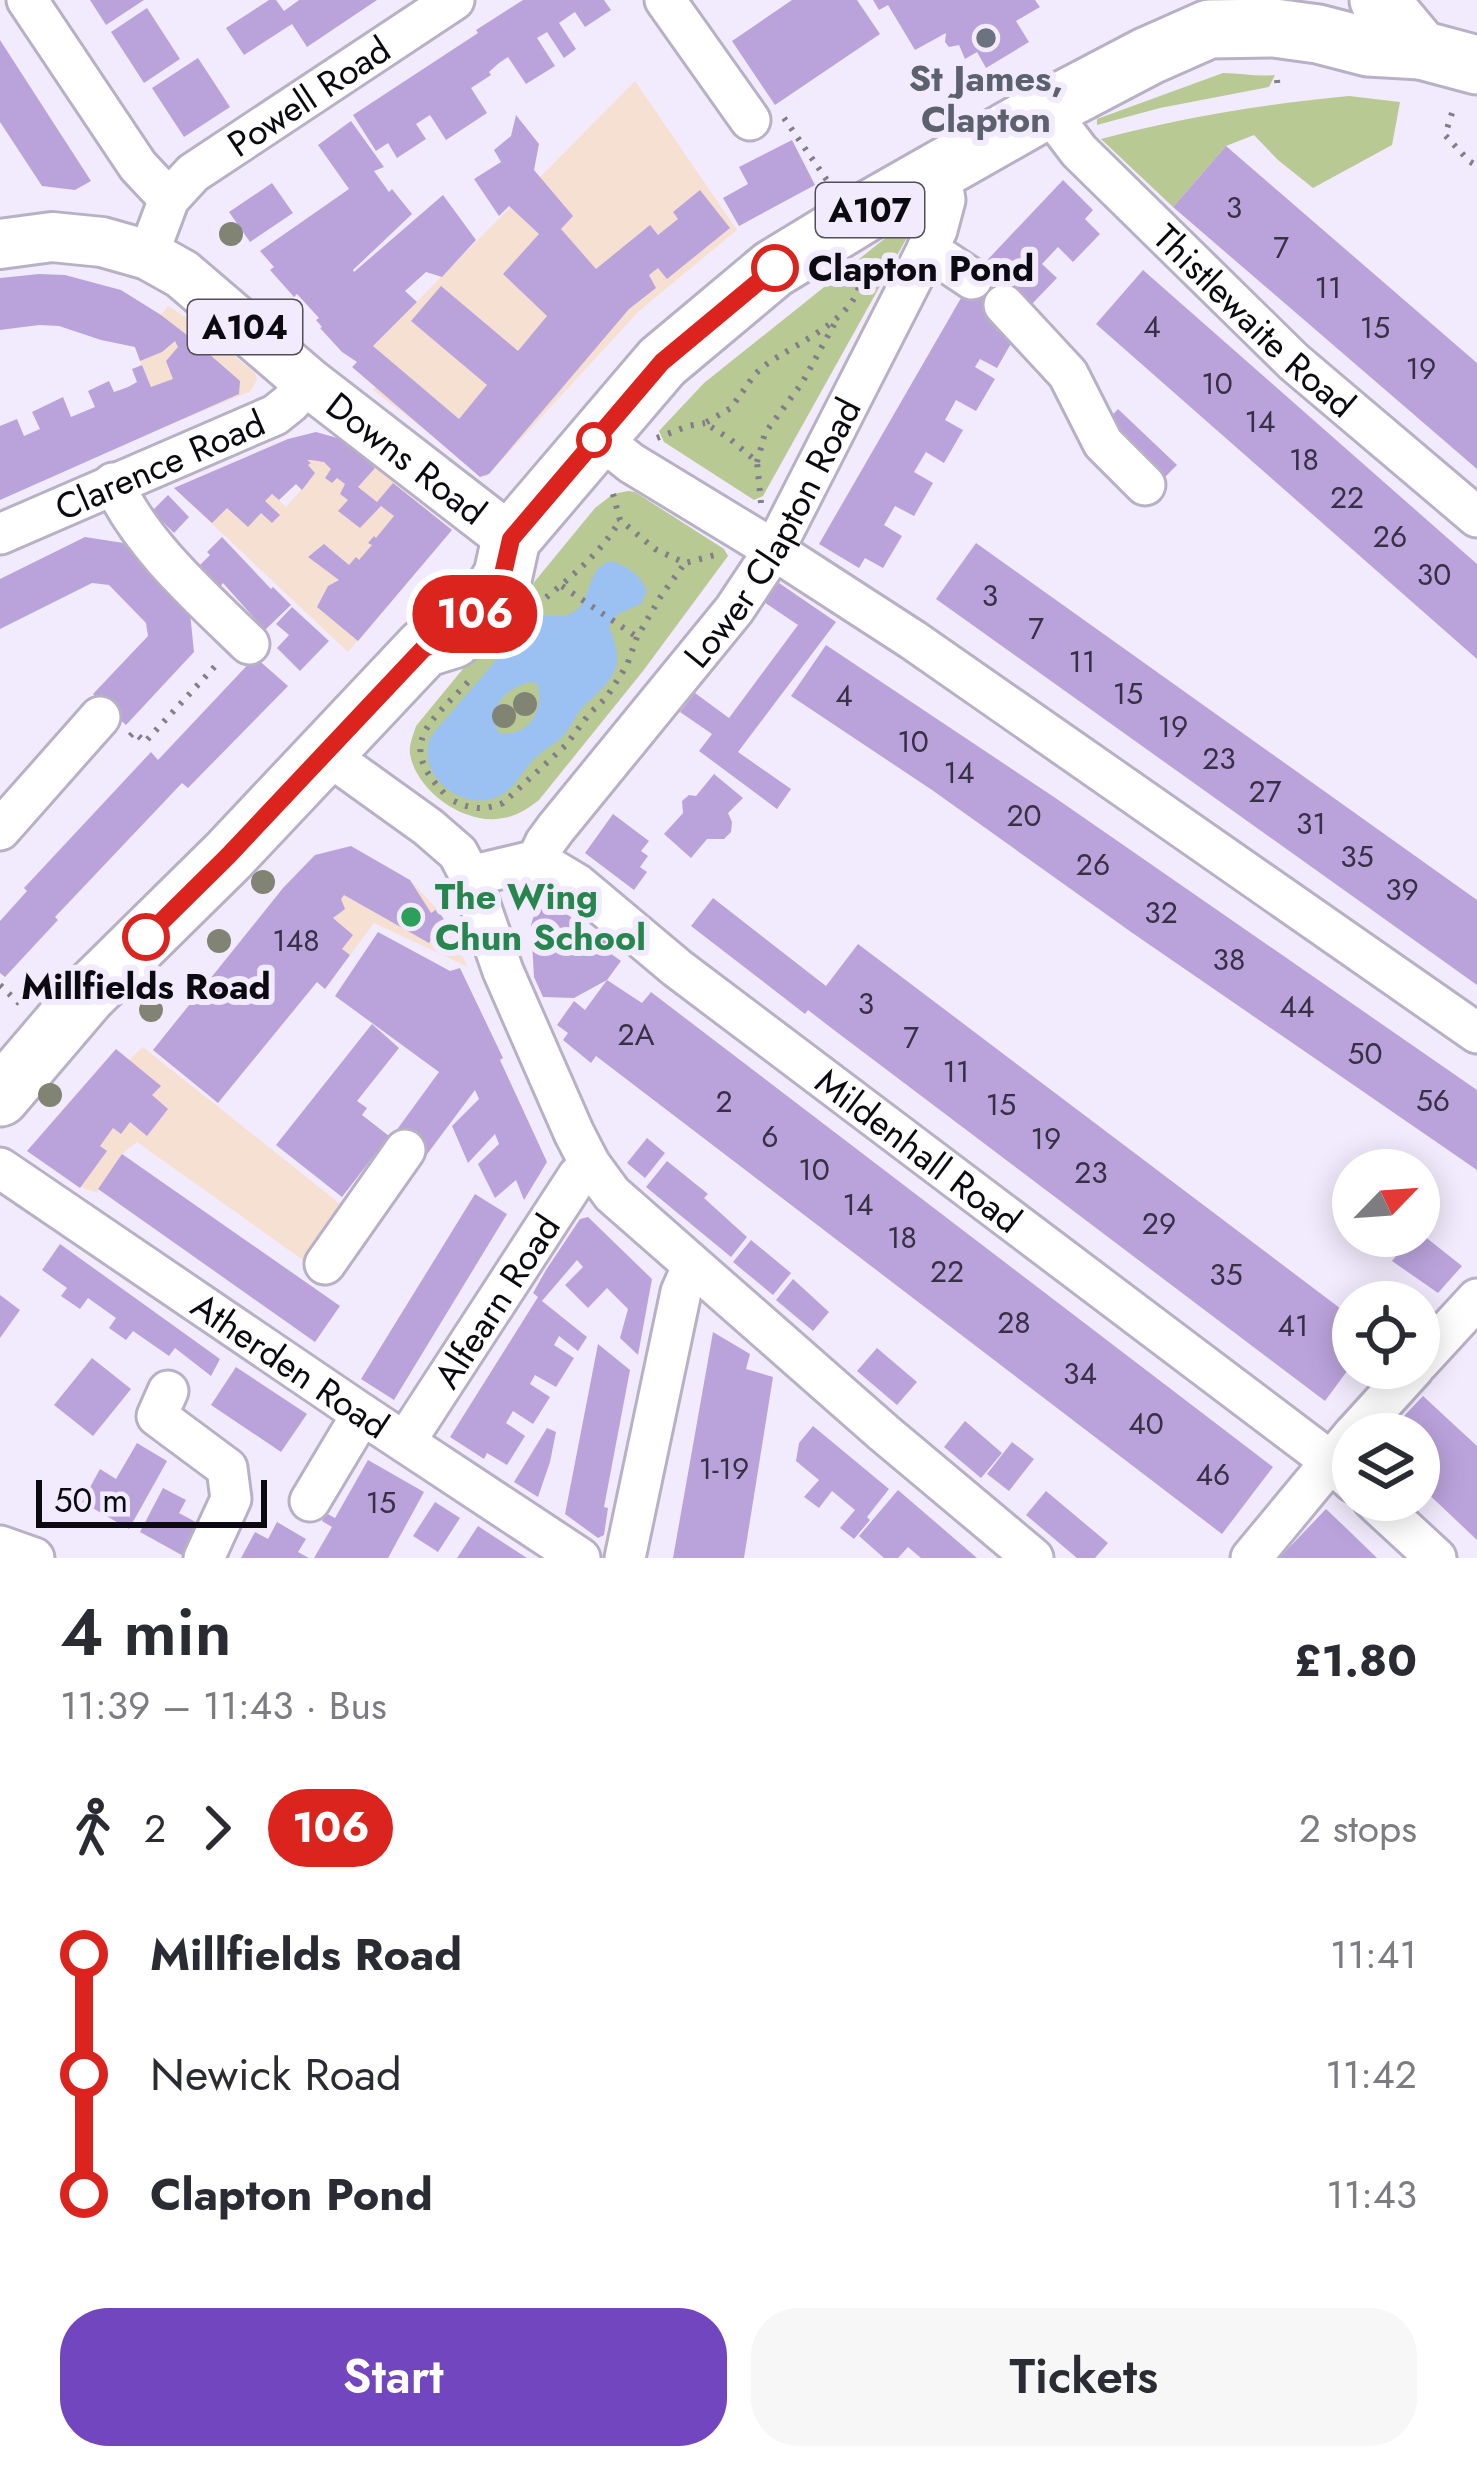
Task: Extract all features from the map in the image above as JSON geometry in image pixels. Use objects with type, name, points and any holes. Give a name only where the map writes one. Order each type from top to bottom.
[{"type":"highway","points":[[1379,0],[1421,50]]},
{"type":"highway","name":"A107","points":[[0,1096],[87,995],[228,856],[424,648],[452,639],[491,596],[503,574],[511,539],[597,436],[662,362],[773,269],[1220,14],[1368,47],[1421,50],[1465,89]]},
{"type":"main road","name":"A104","points":[[0,244],[52,237],[102,242],[148,255]]},
{"type":"main road","name":"Downs Road","points":[[148,255],[182,274],[308,382],[511,539]]},
{"type":"street","points":[[27,0],[138,166],[170,199],[148,255]]},
{"type":"street","name":"Powell Road","points":[[170,199],[193,173],[454,0]]},
{"type":"street","points":[[665,0],[766,118]]},
{"type":"street","name":"Thistlewaite Road","points":[[1047,109],[1078,151],[1278,346],[1477,518]]},
{"type":"street","name":"Lower Clapton Road","points":[[537,860],[545,843],[734,610],[774,550],[937,230],[945,200],[940,170]]},
{"type":"street","points":[[927,249],[972,279]]},
{"type":"street","points":[[1004,305],[1068,374],[1103,442],[1145,485]]},
{"type":"street","name":"Clarence Road","points":[[0,534],[275,415],[308,382]]},
{"type":"street","points":[[597,436],[631,463],[913,640],[1477,1033]]},
{"type":"street","points":[[113,483],[125,510],[160,554],[245,640]]},
{"type":"street","points":[[0,830],[100,717]]},
{"type":"street","points":[[325,753],[458,853],[503,971],[590,1164],[612,1194],[1034,1558]]},
{"type":"street","points":[[470,876],[537,860]]},
{"type":"street","name":"Mildenhall Road","points":[[537,860],[577,884],[677,968],[1332,1442]]},
{"type":"street","points":[[325,1264],[405,1150]]},
{"type":"street","name":"Alfearn Road","points":[[405,1442],[590,1164]]},
{"type":"street","name":"Atherden Road","points":[[0,1168],[580,1558]]},
{"type":"street","points":[[625,1558],[681,1292],[692,1267]]},
{"type":"street","points":[[1440,1339],[1477,1299]]},
{"type":"street","points":[[1378,1413],[1397,1389]]},
{"type":"street","points":[[168,1391],[157,1416],[227,1468],[230,1499],[204,1558]]},
{"type":"street","points":[[310,1501],[362,1414]]},
{"type":"street","points":[[1251,1558],[1332,1469]]},
{"type":"street","points":[[1395,1521],[1436,1558]]},
{"type":"street","points":[[0,1546],[34,1558]]},
{"type":"path","points":[[1277,80],[1278,90]]},
{"type":"path","points":[[1465,89],[1445,135],[1477,166]]},
{"type":"path","points":[[766,118],[832,188]]},
{"type":"path","points":[[758,498],[757,462],[765,433],[860,290],[857,261]]},
{"type":"path","points":[[662,436],[705,423],[731,408],[754,374],[838,318]]},
{"type":"path","points":[[705,423],[757,462]]},
{"type":"path","points":[[613,494],[620,520],[644,542],[685,563]]},
{"type":"path","points":[[530,612],[562,586],[620,520]]},
{"type":"path","points":[[478,670],[419,741],[434,783],[447,796],[474,809],[491,808],[516,794],[566,745],[616,684],[637,638],[685,563],[726,553]]},
{"type":"path","points":[[562,586],[637,638]]},
{"type":"path","points":[[100,717],[103,713],[129,737],[134,732],[145,742],[245,640]]},
{"type":"path","points":[[566,745],[576,754]]},
{"type":"path","points":[[0,986],[30,1014]]},
{"type":"shaded area","points":[[635,81],[737,230],[639,311],[486,477],[373,390],[393,365],[373,346]]},
{"type":"shaded area","points":[[168,306],[257,379],[251,391],[167,426],[135,347]]},
{"type":"shaded area","points":[[288,439],[341,439],[452,530],[348,652],[174,488],[237,461],[286,507],[302,489],[261,451]]},
{"type":"shaded area","points":[[315,855],[410,880],[437,909],[468,967],[374,923],[325,989],[251,931]]},
{"type":"shaded area","points":[[143,1047],[344,1207],[303,1260],[137,1142],[122,1154],[98,1193],[80,1187],[27,1151],[116,1049],[129,1060]]},
{"type":"green space","points":[[1223,73],[1275,75],[1269,87],[1097,125],[1097,119]]},
{"type":"green space","points":[[1349,96],[1400,102],[1392,145],[1313,188],[1254,135],[1226,146],[1173,207],[1101,139],[1224,112]]},
{"type":"green space","name":"Clapton Pond","points":[[908,220],[914,220],[914,225],[763,496],[754,500],[664,442],[659,431],[704,383]]},
{"type":"green space","points":[[628,491],[724,549],[728,556],[539,800],[502,818],[483,819],[455,809],[431,791],[414,767],[410,750],[416,726],[595,508],[613,494]]},
{"type":"water","points":[[610,561],[627,568],[647,591],[641,604],[618,614],[609,626],[617,657],[611,677],[565,733],[507,791],[482,801],[455,794],[429,763],[431,736],[523,629],[540,615],[563,616],[578,609],[602,566]],"holes":[[[537,684],[539,703],[532,720],[518,731],[499,733],[495,715],[501,700],[522,685]]]},
{"type":"building","points":[[90,0],[144,0],[106,25]]},
{"type":"building","points":[[276,0],[284,11],[299,0],[377,0],[307,47],[292,24],[244,55],[226,28]]},
{"type":"building","points":[[523,0],[604,0],[611,10],[585,27],[575,12],[559,23],[576,49],[564,58],[547,32],[537,38],[555,66],[526,84],[508,57],[499,63],[491,75],[471,88],[487,113],[446,140],[430,115],[416,124],[426,139],[397,158],[388,143],[376,151],[353,115]]},
{"type":"building","points":[[792,0],[857,0],[880,34],[775,105],[732,41]]},
{"type":"building","name":"St James, Clapton","points":[[873,0],[1035,0],[1040,7],[1016,21],[1029,42],[986,68],[977,52],[965,59],[959,45],[949,47],[946,33],[915,50],[888,5],[879,10]]},
{"type":"building","points":[[147,8],[180,59],[144,83],[111,32]]},
{"type":"building","points":[[0,40],[91,181],[75,190],[42,186],[0,122]]},
{"type":"building","points":[[198,58],[230,107],[184,137],[152,88]]},
{"type":"building","points":[[516,115],[539,144],[534,170],[573,216],[561,229],[596,269],[650,225],[658,235],[678,219],[673,212],[700,190],[730,228],[667,279],[658,268],[649,275],[656,288],[629,309],[489,474],[480,477],[352,367],[357,362],[320,328],[319,318],[270,270],[274,267],[260,251],[349,189],[318,145],[351,121],[384,167],[374,171],[412,214],[354,272],[443,195],[476,240],[442,277],[426,272],[405,291],[417,302],[373,346],[459,419],[487,385],[411,321],[441,286],[518,351],[547,316],[503,274],[539,234],[509,206],[499,216],[474,179],[501,162],[494,150],[511,136]]},
{"type":"building","points":[[792,140],[815,185],[739,226],[723,198],[748,184],[739,167]]},
{"type":"building","points":[[1226,146],[1477,363],[1477,469],[1173,207]]},
{"type":"building","points":[[1063,180],[1093,210],[1085,219],[1100,234],[1073,262],[1058,247],[1042,264],[1057,278],[1030,306],[1006,314],[996,330],[1013,340],[997,368],[980,359],[975,367],[995,379],[976,411],[956,400],[945,420],[963,430],[944,463],[926,452],[914,472],[933,483],[914,516],[895,506],[884,525],[902,536],[883,568],[865,558],[859,568],[819,544],[976,272]]},
{"type":"building","points":[[272,183],[293,213],[250,242],[229,212]]},
{"type":"building","points":[[1143,270],[1477,564],[1477,659],[1096,324]]},
{"type":"building","points":[[65,275],[121,290],[161,315],[240,381],[239,394],[0,500],[0,426],[17,419],[24,436],[40,429],[32,412],[63,397],[71,417],[95,407],[88,391],[109,381],[114,392],[128,387],[137,382],[132,369],[142,365],[151,387],[173,379],[166,361],[178,347],[175,341],[140,361],[135,347],[59,326],[0,330],[0,278]]},
{"type":"building","points":[[1118,409],[1177,465],[1159,483],[1101,427]]},
{"type":"building","points":[[316,432],[341,439],[375,468],[358,487],[377,502],[393,483],[452,530],[358,641],[317,607],[328,586],[339,580],[308,557],[324,544],[349,565],[356,557],[359,560],[394,516],[381,506],[360,528],[338,511],[348,500],[340,494],[345,484],[337,478],[332,483],[325,478],[331,469],[311,460],[308,465],[315,473],[302,490],[296,484],[279,500],[272,494],[265,501],[280,515],[272,523],[261,513],[248,527],[227,508],[212,523],[174,488],[288,439]]},
{"type":"building","points":[[168,495],[189,517],[174,533],[152,511]]},
{"type":"building","points":[[85,537],[130,544],[189,603],[194,652],[126,725],[93,694],[148,636],[146,623],[109,585],[92,583],[0,629],[0,579]]},
{"type":"building","points":[[222,537],[291,605],[265,630],[223,583],[220,587],[199,566]]},
{"type":"building","points":[[976,543],[1477,900],[1477,985],[936,599]]},
{"type":"building","points":[[779,583],[836,622],[738,752],[791,789],[777,809],[699,751],[712,734],[680,712],[695,693],[729,718],[798,625],[764,602]]},
{"type":"building","points":[[292,607],[329,641],[300,671],[277,648],[289,635],[276,624]]},
{"type":"building","points":[[826,645],[1477,1090],[1477,1170],[791,696]]},
{"type":"building","points":[[255,657],[288,686],[188,788],[182,783],[5,977],[0,973],[0,921],[27,891],[24,888],[151,752],[158,760]]},
{"type":"building","points":[[714,774],[743,798],[728,813],[731,832],[724,839],[707,839],[691,858],[664,834],[683,813],[682,801],[696,796]]},
{"type":"building","points":[[613,814],[649,841],[641,851],[648,856],[640,867],[647,872],[634,890],[585,853]]},
{"type":"building","points":[[351,846],[410,880],[431,913],[437,909],[445,921],[429,943],[344,895],[345,909],[333,918],[353,935],[342,949],[350,955],[325,989],[317,982],[218,1103],[153,1050],[315,855]]},
{"type":"building","points":[[713,898],[826,986],[858,944],[1332,1302],[1334,1389],[1325,1401],[691,926]]},
{"type":"building","points":[[555,906],[607,942],[603,948],[621,961],[607,980],[574,998],[543,997],[534,977],[531,925],[544,907]]},
{"type":"building","points":[[378,932],[450,971],[460,968],[547,1162],[524,1200],[516,1180],[495,1198],[478,1164],[499,1144],[495,1134],[468,1163],[452,1126],[479,1099],[475,1090],[425,1157],[393,1135],[439,1072],[335,996]]},
{"type":"building","points":[[607,980],[642,1003],[651,992],[1273,1467],[1222,1534],[596,1056],[591,1063],[563,1040],[568,1033],[557,1025],[574,1001],[585,1010]]},
{"type":"building","points":[[372,1024],[399,1048],[357,1101],[367,1108],[362,1115],[389,1136],[342,1197],[276,1145]]},
{"type":"building","points":[[116,1049],[161,1086],[152,1095],[168,1109],[147,1136],[130,1122],[121,1134],[113,1128],[100,1146],[107,1151],[80,1188],[27,1151]]},
{"type":"building","points":[[647,1138],[665,1153],[645,1178],[627,1163]]},
{"type":"building","points":[[122,1154],[340,1306],[315,1342],[98,1189]]},
{"type":"building","points":[[667,1161],[708,1194],[704,1198],[747,1237],[731,1257],[646,1187]]},
{"type":"building","points":[[475,1194],[507,1214],[394,1400],[361,1379]]},
{"type":"building","points":[[588,1217],[652,1279],[638,1355],[620,1338],[628,1309],[607,1288],[588,1308],[565,1285],[583,1267],[577,1260],[542,1301],[587,1337],[578,1351],[559,1336],[554,1345],[574,1358],[556,1387],[535,1375],[530,1384],[550,1397],[533,1424],[513,1411],[506,1423],[525,1436],[507,1465],[487,1453],[484,1459],[450,1437],[538,1297],[533,1293],[546,1270],[580,1219]]},
{"type":"building","points":[[751,1240],[791,1273],[773,1295],[733,1262]]},
{"type":"building","points":[[60,1244],[220,1359],[211,1376],[175,1348],[169,1356],[133,1331],[126,1340],[109,1328],[116,1318],[88,1298],[80,1309],[61,1296],[67,1288],[42,1270]]},
{"type":"building","points":[[1440,1249],[1462,1266],[1440,1291],[1440,1281],[1421,1281],[1392,1261],[1395,1257],[1440,1257]]},
{"type":"building","points":[[793,1279],[829,1312],[813,1331],[776,1300]]},
{"type":"building","points":[[0,1295],[20,1310],[0,1338]]},
{"type":"building","points":[[713,1332],[750,1354],[746,1369],[773,1377],[744,1558],[673,1558]]},
{"type":"building","points":[[598,1344],[630,1370],[604,1507],[608,1508],[604,1535],[598,1538],[565,1514]]},
{"type":"building","points":[[877,1348],[917,1382],[897,1405],[857,1371]]},
{"type":"building","points":[[92,1358],[131,1389],[93,1436],[54,1405]]},
{"type":"building","points":[[236,1367],[307,1414],[281,1452],[211,1405]]},
{"type":"building","points":[[1423,1396],[1477,1446],[1477,1540],[1440,1505],[1440,1413],[1407,1413]]},
{"type":"building","points":[[965,1421],[1002,1453],[981,1478],[944,1447]]},
{"type":"building","points":[[813,1426],[889,1489],[854,1539],[840,1528],[855,1510],[832,1491],[819,1508],[804,1497],[819,1480],[796,1461],[799,1443]]},
{"type":"building","points":[[547,1428],[556,1432],[538,1497],[514,1482]]},
{"type":"building","points":[[1012,1442],[1034,1459],[1009,1491],[987,1474]]},
{"type":"building","points":[[137,1443],[167,1461],[129,1529],[82,1502],[100,1469],[116,1479]]},
{"type":"building","points":[[368,1460],[424,1492],[388,1558],[314,1558],[332,1527],[322,1521],[326,1513],[335,1518]]},
{"type":"building","points":[[163,1488],[186,1500],[179,1513],[203,1526],[187,1558],[140,1532]]},
{"type":"building","points":[[898,1490],[977,1558],[921,1558],[908,1547],[898,1558],[884,1558],[859,1536]]},
{"type":"building","points":[[1046,1491],[1108,1543],[1095,1558],[1077,1558],[1026,1515]]},
{"type":"building","points":[[435,1502],[460,1518],[438,1552],[413,1536]]},
{"type":"building","points":[[1326,1509],[1332,1521],[1339,1521],[1377,1558],[1279,1558]]},
{"type":"building","points":[[277,1522],[306,1539],[298,1552],[309,1558],[241,1558],[255,1532],[268,1539]]},
{"type":"building","points":[[478,1526],[487,1532],[527,1558],[457,1558]]},
{"type":"bus line","name":"106","points":[[146,937],[424,648],[452,639],[465,626],[503,574],[511,539],[556,483],[662,362],[775,268]]},
{"type":"place","name":"St James, Clapton","points":[[986,38]]},
{"type":"place","name":"Clapton Pond","points":[[775,268]]},
{"type":"place","name":"The Wing Chun School","points":[[411,917]]},
{"type":"place","name":"Millfields Road","points":[[146,937]]}]
